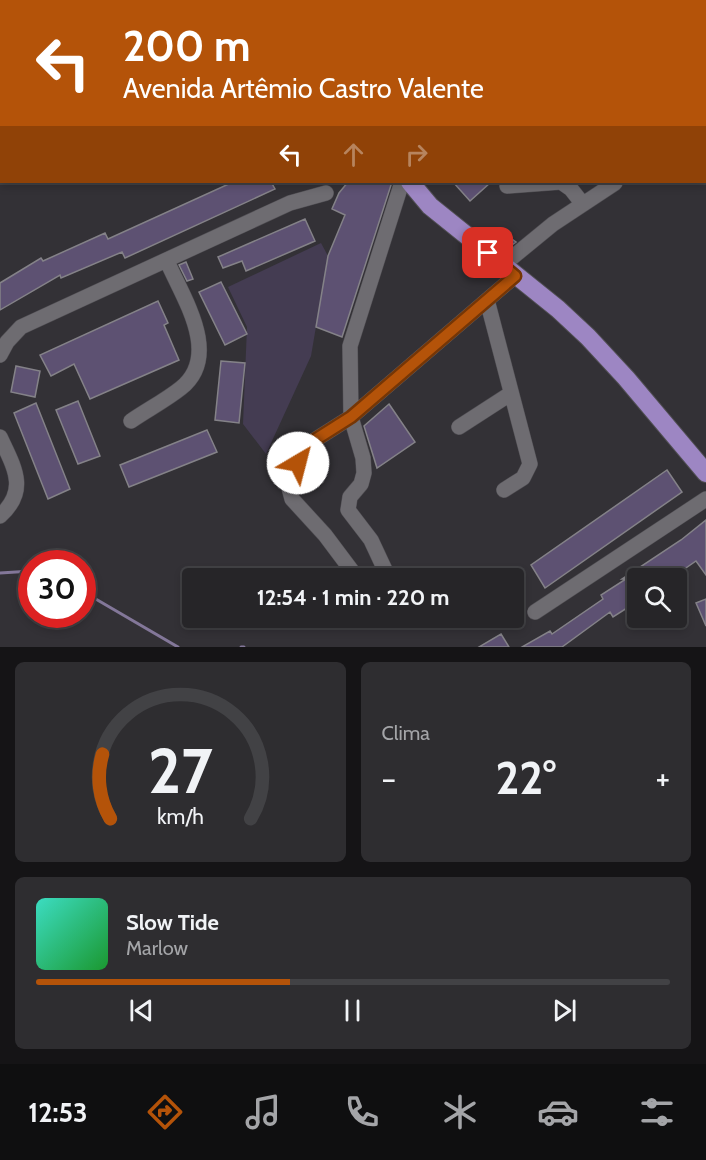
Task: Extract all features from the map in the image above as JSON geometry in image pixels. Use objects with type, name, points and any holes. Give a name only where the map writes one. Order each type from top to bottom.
[{"type":"main road","points":[[411,183],[430,206],[558,309],[588,337],[626,378],[706,473]]},
{"type":"street","points":[[384,568],[348,510],[350,497],[361,484],[364,473],[363,458],[351,417],[348,360],[353,328],[402,183]]},
{"type":"street","points":[[507,186],[548,183]]},
{"type":"street","points":[[562,183],[571,189],[582,203]]},
{"type":"street","points":[[350,568],[325,534],[292,499],[289,488],[290,478],[310,443],[351,417],[487,300],[509,271],[582,203],[615,183]]},
{"type":"street","points":[[0,355],[7,342],[21,327],[290,203],[326,193]]},
{"type":"street","points":[[131,421],[182,388],[192,377],[198,364],[197,331],[166,261]]},
{"type":"street","points":[[487,300],[530,464],[523,478],[504,490]]},
{"type":"street","points":[[459,427],[510,394]]},
{"type":"street","points":[[0,437],[15,469],[17,483],[15,497],[0,516]]},
{"type":"street","points":[[536,612],[706,499]]},
{"type":"shaded area","points":[[321,243],[328,256],[311,356],[266,454],[243,424],[247,327],[228,287]]},
{"type":"building","points":[[231,183],[272,183],[275,189],[125,258],[122,252],[61,278],[60,275],[0,310],[0,283],[41,258],[43,261],[105,233],[108,239]]},
{"type":"building","points":[[347,183],[392,183],[342,337],[316,327],[328,256],[345,215],[332,209],[339,193]]},
{"type":"building","points":[[454,183],[490,183],[470,201]]},
{"type":"building","points":[[305,219],[315,241],[246,271],[242,261],[223,268],[218,257]]},
{"type":"building","points":[[506,235],[516,242],[505,250],[497,243]]},
{"type":"building","points":[[186,262],[193,279],[187,281],[179,265]]},
{"type":"building","points":[[221,282],[247,334],[225,345],[199,292]]},
{"type":"building","points":[[158,301],[168,323],[164,325],[179,360],[90,399],[74,364],[51,376],[40,355]]},
{"type":"building","points":[[221,361],[245,363],[239,423],[215,420]]},
{"type":"building","points":[[16,366],[40,371],[35,397],[11,392]]},
{"type":"building","points":[[78,401],[100,456],[78,464],[56,410]]},
{"type":"building","points":[[36,403],[70,489],[48,499],[14,413]]},
{"type":"building","points":[[389,404],[415,442],[377,468],[364,426]]},
{"type":"building","points":[[207,430],[217,452],[129,487],[120,465]]},
{"type":"building","points":[[667,470],[682,492],[545,588],[531,565]]},
{"type":"building","points":[[706,520],[706,575],[696,561],[686,568],[639,568]]},
{"type":"building","points":[[627,576],[627,608],[613,617],[610,612],[562,647],[522,647],[550,631],[552,634],[603,599],[601,595],[626,579],[622,579]]},
{"type":"building","points":[[706,599],[706,626],[696,603]]},
{"type":"building","points":[[501,634],[509,647],[479,647]]},
{"type":"waterway","points":[[0,573],[18,572]]},
{"type":"waterway","points":[[96,599],[178,647]]},
{"type":"route","points":[[298,463],[303,451],[310,443],[351,417],[515,276],[488,253]]}]
